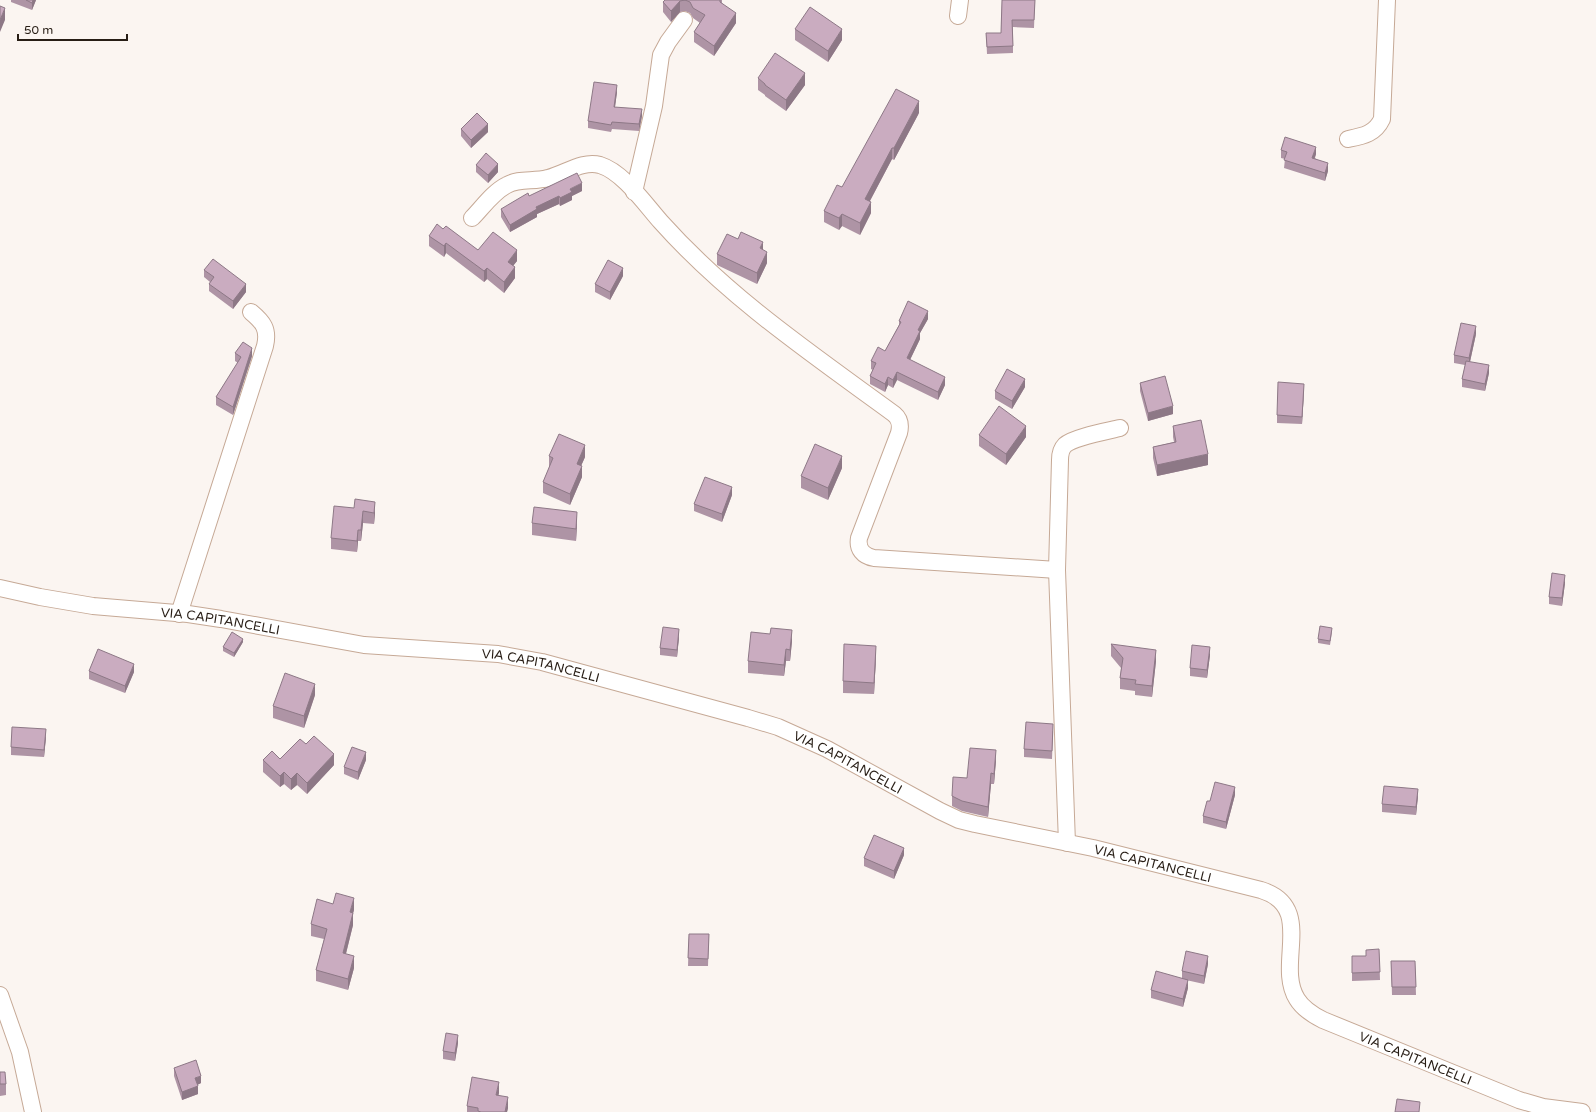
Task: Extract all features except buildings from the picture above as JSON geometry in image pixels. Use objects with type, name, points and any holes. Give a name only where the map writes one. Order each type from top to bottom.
[{"type":"street","points":[[1348,139],[1370,133],[1377,127],[1382,119],[1387,0]]},
{"type":"street","points":[[634,192],[654,106],[662,55],[668,42],[684,20]]},
{"type":"street","points":[[472,218],[508,184],[520,181],[549,178],[578,166],[588,164],[597,164],[606,167],[622,178],[682,244],[745,303],[894,414],[898,419],[900,426],[899,433],[859,538],[859,547],[864,554],[874,558],[1057,570]]},
{"type":"street","points":[[179,614],[265,346],[265,326],[263,322],[251,312]]},
{"type":"street","points":[[1067,842],[1057,570],[1060,460],[1062,449],[1067,443],[1076,439],[1120,428]]},
{"type":"street","name":"VIA CAPITANCELLI","points":[[0,588],[83,604],[221,619],[364,645],[498,654],[552,664],[770,724],[827,749],[954,818],[975,824],[1067,842],[1273,894],[1285,904],[1290,915],[1291,984],[1296,999],[1308,1012],[1327,1022],[1519,1100],[1543,1107],[1582,1112]]},
{"type":"street","points":[[0,995],[20,1052],[33,1112]]}]
